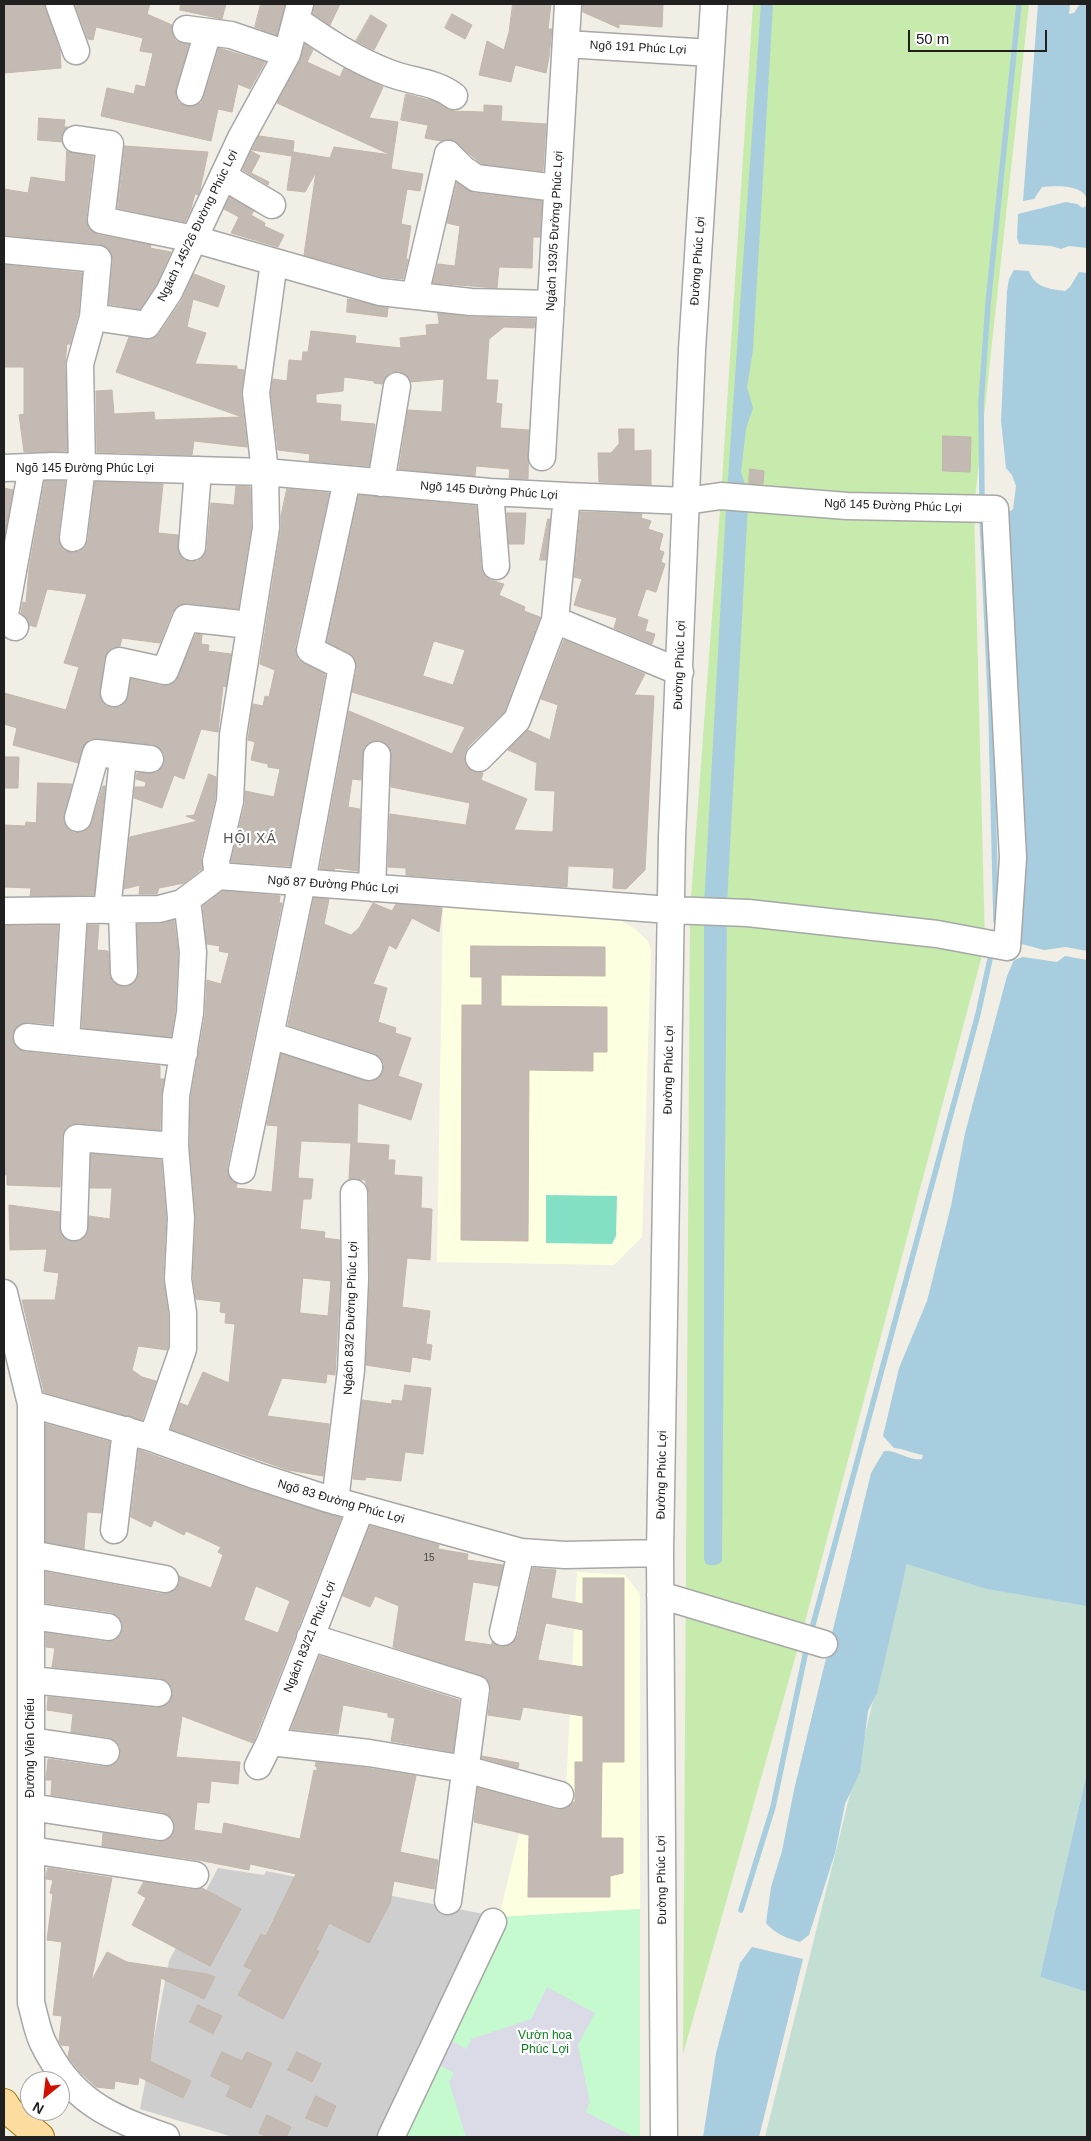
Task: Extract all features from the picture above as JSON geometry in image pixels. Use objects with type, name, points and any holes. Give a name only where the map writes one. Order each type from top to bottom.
[{"type":"main road","points":[[4,2103],[15,2116],[40,2137]]},
{"type":"street","points":[[59,4],[76,51]]},
{"type":"street","name":"Ngách 193/5 Đường Phúc Lợi","points":[[542,458],[568,4]]},
{"type":"street","name":"Đường Phúc Lợi","points":[[664,2137],[660,1553],[670,910],[692,350],[714,4]]},
{"type":"street","points":[[298,12],[338,49],[391,74],[444,88],[454,96]]},
{"type":"street","name":"Ngách 145/26 Đường Phúc Lợi","points":[[93,318],[147,325],[169,292],[241,138],[286,54],[298,12]]},
{"type":"street","points":[[190,92],[197,31],[231,35],[286,54]]},
{"type":"street","name":"Ngõ 191 Phúc Lợi","points":[[566,44],[711,52]]},
{"type":"street","points":[[76,139],[110,144],[101,220],[194,239],[380,292],[471,302],[551,304]]},
{"type":"street","points":[[415,295],[448,154],[476,178],[557,188]]},
{"type":"street","points":[[223,176],[272,205]]},
{"type":"street","points":[[4,250],[98,259],[93,318],[80,364],[82,467],[73,538]]},
{"type":"street","points":[[4,911],[159,909],[182,902],[218,876],[216,861],[230,801],[233,735],[266,528],[264,472],[256,393],[274,262]]},
{"type":"street","points":[[381,483],[397,386]]},
{"type":"street","points":[[15,627],[4,620],[32,467]]},
{"type":"street","name":"Ngõ 145 Đường Phúc Lợi","points":[[4,468],[82,467],[264,472],[490,492],[567,496],[686,501],[722,496],[847,506],[986,509],[1013,858],[1007,947],[993,945]]},
{"type":"street","points":[[192,548],[198,470]]},
{"type":"street","points":[[242,1170],[302,882],[342,666],[310,650],[347,480]]},
{"type":"street","points":[[490,492],[496,566]]},
{"type":"street","points":[[479,758],[517,720],[555,620],[567,496]]},
{"type":"street","points":[[114,693],[119,661],[165,671],[186,618],[250,625]]},
{"type":"street","points":[[555,620],[680,672]]},
{"type":"street","points":[[78,818],[96,753],[123,758],[150,759]]},
{"type":"street","points":[[372,888],[377,755]]},
{"type":"street","points":[[123,758],[114,910],[124,972]]},
{"type":"street","name":"Ngõ 87 Đường Phúc Lợi","points":[[218,876],[670,910],[748,913],[937,934],[993,945]]},
{"type":"street","points":[[152,1438],[183,1349],[184,1313],[178,1279],[181,1218],[175,1146],[176,1096],[190,1013],[193,952],[188,908],[182,902]]},
{"type":"street","points":[[66,1041],[74,911]]},
{"type":"street","points":[[270,1035],[369,1066]]},
{"type":"street","points":[[27,1037],[184,1053]]},
{"type":"street","points":[[74,1227],[77,1138],[175,1146]]},
{"type":"street","name":"Ngách 83/2 Đường Phúc Lợi","points":[[335,1501],[351,1370],[355,1280],[354,1193]]},
{"type":"street","name":"Đường Viên Chiếu","points":[[4,1293],[31,1404],[31,2003],[42,2042],[64,2079],[100,2110],[140,2128],[166,2137]]},
{"type":"street","name":"Ngõ 83 Đường Phúc Lợi","points":[[31,1404],[152,1438],[257,1476],[335,1501],[522,1552],[565,1556],[660,1553]]},
{"type":"street","points":[[114,1530],[126,1430]]},
{"type":"street","name":"Ngách 83/21 Phúc Lợi","points":[[258,1766],[270,1742],[360,1508]]},
{"type":"street","points":[[503,1632],[522,1552]]},
{"type":"street","points":[[31,1554],[165,1579]]},
{"type":"street","points":[[660,1595],[814,1641]]},
{"type":"street","points":[[31,1616],[108,1627]]},
{"type":"street","points":[[310,1637],[476,1689],[448,1901]]},
{"type":"street","points":[[31,1680],[158,1693]]},
{"type":"street","points":[[31,1741],[106,1752]]},
{"type":"street","points":[[270,1742],[369,1753],[465,1769],[560,1795]]},
{"type":"street","points":[[31,1807],[160,1827]]},
{"type":"street","points":[[31,1850],[195,1875]]},
{"type":"street","points":[[391,2137],[493,1922]]},
{"type":"shaded area","points":[[443,900],[616,918],[634,928],[648,941],[651,950],[642,1237],[614,1265],[437,1262]]},
{"type":"shaded area","points":[[907,1564],[1087,1605],[1087,1772],[1040,1977],[1087,1992],[1087,2137],[765,2137]]},
{"type":"shaded area","points":[[577,1572],[625,1575],[640,1594],[640,1909],[499,1917],[519,1834],[554,1841],[566,1790]]},
{"type":"shaded area","points":[[218,1868],[264,1875],[266,1871],[499,1917],[395,2137],[233,2137],[140,2109],[169,1961]]},
{"type":"shaded area","points":[[547,1987],[595,2013],[578,2045],[590,2102],[586,2112],[634,2137],[466,2137],[449,2082],[454,2073],[432,2061],[443,2036],[466,2049],[471,2039],[531,2019]]},
{"type":"green space","points":[[753,4],[1029,4],[974,508],[985,944],[801,1637],[683,2054],[690,911],[721,496]]},
{"type":"green space","points":[[546,1195],[617,1196],[616,1236],[612,1244],[546,1243]]},
{"type":"green space","name":"Vườn hoa Phúc Lợi","points":[[640,1909],[640,2137],[395,2137],[499,1917]]},
{"type":"water","points":[[761,4],[773,4],[753,350],[747,387],[753,408],[746,429],[741,472],[746,487],[748,504],[727,904],[722,1561],[713,1565],[706,1564],[704,1559],[704,905],[726,507]]},
{"type":"water","points":[[1038,4],[1070,4],[1069,14],[1074,13],[1080,4],[1087,4],[1087,198],[1079,190],[1061,186],[1042,187],[1034,199],[1023,201]]},
{"type":"water","points":[[1066,202],[1077,204],[1083,208],[1087,205],[1087,248],[1069,246],[1061,249],[1051,246],[1019,244],[1017,238],[1018,214]]},
{"type":"water","points":[[1014,270],[1029,271],[1034,281],[1038,284],[1065,291],[1070,287],[1079,272],[1087,273],[1087,951],[1066,947],[1044,950],[1014,942],[1001,518],[1013,509],[1016,486],[1012,475],[1006,468],[1001,421],[1007,291],[1009,279]]},
{"type":"water","points":[[1065,956],[1087,960],[1087,1606],[987,1589],[907,1564],[877,1693],[868,1711],[860,1772],[845,1804],[835,1853],[809,1935],[800,1942],[777,1933],[766,1923],[771,1887],[782,1851],[794,1790],[871,1473],[884,1451],[917,1459],[922,1459],[923,1455],[894,1448],[883,1436],[899,1368],[927,1301],[951,1206],[965,1133],[1007,976],[1014,960],[1023,957],[1057,962]]},
{"type":"water","points":[[1087,1772],[1087,1992],[1040,1977]]},
{"type":"water","points":[[752,1947],[803,1959],[759,2137],[703,2137],[716,2053],[740,1963]]},
{"type":"building","points":[[4,4],[44,4],[60,51],[61,68],[4,73]]},
{"type":"building","points":[[75,4],[150,4],[147,14],[172,25],[172,34],[176,41],[189,44],[176,88],[176,96],[179,103],[185,106],[194,106],[201,103],[219,48],[265,62],[250,89],[238,84],[232,112],[218,109],[211,141],[101,116],[107,88],[134,94],[136,85],[145,87],[153,53],[140,51],[143,38],[96,27],[93,40],[88,39]]},
{"type":"building","points":[[181,4],[226,4],[222,19],[180,10]]},
{"type":"building","points":[[261,4],[285,4],[277,35],[255,27]]},
{"type":"building","points":[[315,4],[340,4],[330,25],[313,14]]},
{"type":"building","points":[[513,4],[551,4],[548,29],[552,29],[546,73],[515,65],[511,82],[479,75],[487,41],[504,50]]},
{"type":"building","points":[[583,4],[663,4],[662,27],[619,24],[619,28],[583,12]]},
{"type":"building","points":[[452,14],[472,25],[465,39],[445,28]]},
{"type":"building","points":[[371,15],[387,25],[374,50],[356,41]]},
{"type":"building","points":[[305,44],[313,50],[307,62],[340,77],[344,68],[383,87],[369,118],[398,122],[391,169],[423,174],[420,191],[407,189],[401,224],[411,226],[406,259],[408,259],[403,279],[383,277],[304,255],[316,172],[305,192],[287,190],[292,156],[252,150],[259,136],[294,141],[293,152],[330,158],[334,147],[391,155],[277,103],[300,61]]},
{"type":"building","points":[[406,94],[433,101],[453,111],[484,112],[484,105],[502,106],[501,121],[546,124],[543,171],[482,164],[452,140],[441,141],[425,138],[428,125],[401,120]]},
{"type":"building","points":[[39,118],[65,120],[64,127],[68,127],[61,136],[62,142],[38,140]]},
{"type":"building","points":[[125,146],[208,152],[200,190],[198,195],[195,194],[185,222],[118,208]]},
{"type":"building","points":[[67,151],[93,157],[86,218],[87,225],[91,231],[98,235],[151,245],[150,248],[171,252],[156,285],[140,309],[109,304],[113,260],[111,252],[106,247],[99,244],[4,235],[4,189],[28,193],[31,177],[65,182]]},
{"type":"building","points":[[251,151],[260,156],[251,173],[269,182],[268,185],[243,170]]},
{"type":"building","points":[[457,183],[474,193],[542,201],[540,237],[533,237],[532,268],[499,267],[497,288],[433,283],[438,264],[455,266],[460,226],[447,223]]},
{"type":"building","points":[[230,197],[254,211],[251,215],[265,223],[264,226],[284,235],[278,247],[231,233],[239,217],[224,209]]},
{"type":"building","points":[[4,265],[82,273],[78,314],[70,344],[67,344],[65,364],[67,451],[24,452],[19,415],[24,414],[24,367],[4,367]]},
{"type":"building","points":[[194,274],[225,286],[218,307],[193,299],[187,327],[206,333],[195,364],[237,366],[237,369],[244,370],[241,394],[247,447],[194,441],[192,455],[97,452],[96,391],[112,390],[114,414],[154,412],[155,420],[242,417],[116,372],[129,337],[145,340],[154,338],[159,334],[182,300]]},
{"type":"building","points":[[348,299],[388,308],[387,317],[347,312]]},
{"type":"building","points":[[438,313],[471,317],[535,319],[534,328],[504,327],[489,339],[486,380],[498,380],[496,403],[502,404],[500,428],[529,430],[528,479],[509,478],[510,469],[476,466],[475,476],[399,469],[408,410],[442,412],[444,379],[411,382],[407,375],[399,371],[391,372],[386,376],[382,384],[374,383],[374,381],[344,377],[343,391],[316,394],[316,403],[341,405],[340,421],[375,424],[369,466],[309,461],[310,454],[278,450],[271,393],[273,379],[287,381],[289,360],[302,361],[303,352],[308,352],[311,331],[356,336],[355,343],[401,348],[400,338],[427,335],[426,325],[439,324]]},
{"type":"building","points":[[619,429],[634,429],[634,451],[651,450],[651,485],[599,482],[598,453],[611,453],[619,444]]},
{"type":"building","points":[[943,436],[971,437],[970,472],[943,471]]},
{"type":"building","points":[[750,469],[764,471],[763,484],[749,483]]},
{"type":"building","points":[[45,481],[65,481],[58,537],[59,543],[64,550],[72,553],[79,552],[85,547],[88,540],[95,482],[163,484],[158,533],[178,535],[179,554],[184,560],[191,562],[198,561],[204,556],[207,549],[211,503],[234,505],[236,486],[250,487],[251,527],[238,609],[188,603],[179,605],[172,612],[160,643],[122,638],[120,646],[108,651],[104,659],[100,698],[105,705],[112,708],[120,707],[126,702],[131,679],[162,686],[175,682],[196,634],[202,635],[201,644],[209,645],[208,651],[231,654],[226,687],[223,686],[218,732],[201,729],[184,779],[174,775],[162,808],[134,798],[135,787],[145,787],[146,782],[136,779],[137,773],[156,773],[162,767],[165,760],[164,753],[158,747],[152,744],[91,739],[85,743],[78,763],[13,745],[17,728],[4,724],[4,693],[66,710],[79,667],[64,663],[87,594],[47,589],[36,627],[29,625],[28,620],[21,613],[23,602],[26,603],[29,569]]},
{"type":"building","points":[[4,488],[13,490],[4,538]]},
{"type":"building","points":[[287,489],[329,493],[295,647],[298,660],[325,674],[290,866],[231,862],[245,804],[245,791],[274,797],[280,769],[268,767],[268,764],[251,760],[255,742],[248,740],[253,704],[263,706],[265,696],[269,697],[275,670],[260,664],[281,530],[281,516]]},
{"type":"building","points":[[359,495],[476,506],[483,574],[490,580],[504,584],[499,595],[525,607],[524,611],[540,617],[504,712],[468,747],[464,755],[465,762],[469,769],[483,773],[481,780],[527,799],[514,830],[553,832],[555,791],[535,790],[537,763],[508,750],[528,730],[550,740],[558,705],[541,699],[564,640],[645,674],[634,695],[654,696],[645,870],[626,889],[613,888],[614,868],[568,866],[567,887],[406,875],[406,868],[388,867],[390,814],[466,825],[470,803],[391,787],[390,748],[378,740],[370,742],[364,747],[361,780],[352,779],[348,807],[360,809],[358,871],[335,868],[334,870],[320,869],[349,711],[452,754],[465,727],[352,692],[357,669],[355,659],[349,653],[327,642]],"holes":[[[434,641],[465,650],[453,685],[423,676]]]},
{"type":"building","points":[[581,512],[642,514],[641,518],[651,521],[648,529],[663,534],[659,550],[664,552],[661,562],[665,564],[656,592],[646,589],[637,616],[648,620],[645,631],[655,634],[652,644],[614,628],[617,618],[574,605],[582,579],[574,577]]},
{"type":"building","points":[[507,513],[526,513],[524,544],[509,544]]},
{"type":"building","points":[[548,519],[550,519],[546,560],[540,560]]},
{"type":"building","points":[[4,757],[19,757],[18,788],[4,788]]},
{"type":"building","points":[[209,774],[216,777],[215,799],[201,858],[202,869],[184,883],[159,888],[157,894],[139,894],[140,885],[124,889],[130,837],[198,821],[186,816],[194,815]]},
{"type":"building","points":[[38,783],[72,784],[63,821],[68,829],[74,833],[82,832],[89,828],[103,786],[105,786],[94,895],[30,896],[31,888],[4,887],[4,825],[25,826],[26,822],[36,823]]},
{"type":"building","points":[[222,891],[280,896],[279,903],[282,903],[227,1167],[228,1175],[237,1184],[236,1188],[272,1192],[278,1126],[267,1125],[281,1054],[372,1082],[379,1078],[384,1064],[380,1057],[374,1053],[288,1025],[314,898],[329,899],[324,924],[351,935],[359,928],[373,903],[392,911],[396,904],[442,908],[439,932],[412,918],[396,949],[389,945],[373,984],[387,988],[378,1022],[396,1028],[395,1033],[411,1038],[398,1076],[422,1084],[411,1120],[358,1103],[357,1143],[389,1145],[388,1160],[395,1160],[394,1175],[422,1177],[421,1208],[432,1209],[430,1260],[407,1258],[402,1307],[430,1311],[426,1344],[432,1345],[430,1360],[412,1357],[410,1372],[366,1365],[370,1281],[369,1193],[365,1180],[349,1179],[351,1143],[301,1141],[298,1178],[313,1179],[311,1199],[303,1199],[300,1229],[325,1232],[324,1238],[340,1240],[335,1375],[327,1374],[326,1383],[282,1378],[267,1416],[329,1424],[323,1476],[288,1470],[171,1429],[180,1403],[188,1406],[203,1372],[229,1383],[235,1324],[225,1323],[226,1313],[220,1312],[221,1302],[196,1299],[193,1278],[196,1219],[190,1146],[191,1097],[205,1016],[207,980],[221,984],[229,953],[219,951],[220,946],[207,944],[203,906]],"holes":[[[303,1278],[331,1281],[328,1316],[300,1313]]]},
{"type":"building","points":[[174,920],[178,952],[175,1011],[171,1037],[82,1028],[88,925],[99,925],[97,950],[108,951],[111,979],[117,985],[125,987],[137,979],[139,972],[137,924],[159,924]]},
{"type":"building","points":[[58,925],[52,1024],[29,1022],[20,1024],[12,1035],[14,1044],[25,1052],[160,1066],[160,1079],[164,1079],[161,1096],[160,1130],[71,1124],[65,1129],[62,1137],[60,1187],[7,1185],[7,1175],[4,1175],[4,926]]},
{"type":"building","points":[[471,946],[605,947],[605,976],[501,975],[501,1006],[607,1007],[607,1052],[593,1052],[593,1071],[529,1070],[528,1241],[461,1240],[462,1005],[482,1005],[482,977],[471,977]]},
{"type":"building","points":[[91,1154],[161,1160],[166,1218],[163,1278],[168,1314],[168,1346],[167,1350],[138,1346],[132,1370],[142,1377],[156,1381],[142,1420],[44,1392],[22,1300],[55,1300],[59,1273],[44,1271],[47,1249],[10,1250],[9,1205],[60,1212],[61,1234],[73,1242],[81,1240],[86,1235],[89,1216],[110,1219],[112,1188],[90,1188]]},
{"type":"building","points":[[405,1385],[431,1388],[423,1454],[405,1452],[401,1481],[366,1477],[365,1480],[353,1479],[362,1400],[392,1404],[392,1400],[402,1401]]},
{"type":"building","points":[[46,1424],[110,1442],[101,1513],[87,1512],[84,1549],[46,1542]]},
{"type":"building","points":[[139,1450],[252,1490],[341,1518],[253,1743],[182,1716],[176,1757],[240,1762],[238,1784],[211,1781],[209,1803],[197,1802],[194,1830],[222,1834],[224,1823],[300,1839],[314,1770],[317,1771],[316,1762],[416,1776],[400,1852],[438,1860],[434,1889],[394,1881],[390,1903],[369,1943],[329,1923],[316,1950],[319,1951],[283,2019],[238,1995],[252,1970],[244,1966],[261,1934],[266,1936],[296,1874],[250,1864],[249,1870],[198,1860],[102,1846],[103,1833],[158,1842],[165,1841],[172,1836],[175,1829],[174,1822],[170,1816],[162,1812],[51,1795],[52,1780],[46,1780],[48,1759],[104,1767],[111,1766],[117,1762],[121,1754],[120,1746],[115,1740],[108,1737],[71,1732],[73,1714],[47,1710],[48,1697],[156,1708],[164,1707],[170,1702],[173,1694],[172,1687],[167,1681],[160,1678],[52,1667],[55,1648],[46,1647],[46,1633],[106,1642],[113,1641],[119,1637],[123,1629],[122,1622],[118,1616],[111,1612],[46,1603],[46,1572],[162,1594],[170,1593],[177,1588],[180,1582],[179,1576],[211,1588],[223,1555],[218,1552],[221,1547],[186,1531],[184,1535],[154,1520],[151,1527],[131,1517]],"holes":[[[256,1586],[290,1601],[278,1633],[244,1620]]]},
{"type":"building","points":[[370,1526],[439,1545],[438,1549],[468,1554],[467,1560],[503,1565],[498,1586],[473,1582],[464,1641],[492,1645],[492,1642],[500,1647],[508,1646],[514,1642],[518,1635],[533,1568],[556,1570],[551,1598],[583,1604],[583,1578],[624,1578],[624,1762],[602,1762],[601,1838],[623,1838],[623,1873],[610,1876],[610,1897],[528,1897],[529,1835],[474,1822],[478,1788],[557,1810],[564,1809],[575,1802],[575,1762],[583,1762],[583,1716],[523,1707],[520,1720],[488,1715],[491,1691],[490,1684],[486,1678],[393,1647],[399,1606],[375,1596],[370,1607],[343,1596]],"holes":[[[546,1623],[583,1630],[583,1667],[538,1660]]]},
{"type":"building","points":[[320,1656],[459,1700],[453,1752],[391,1741],[395,1718],[388,1717],[388,1713],[343,1705],[338,1734],[291,1729]]},
{"type":"building","points":[[482,1756],[519,1763],[518,1768],[482,1758]]},
{"type":"building","points":[[48,1868],[112,1878],[91,1982],[107,1952],[127,1962],[207,1974],[215,1977],[204,1999],[161,1978],[150,2061],[191,2081],[183,2098],[139,2077],[138,2085],[115,2081],[114,2089],[96,2087],[68,2057],[70,2046],[61,2045],[59,2041],[62,2016],[53,2015],[62,1942],[47,1940],[53,1894],[50,1893],[53,1880],[46,1879]]},
{"type":"building","points":[[144,1882],[193,1890],[202,1888],[241,1909],[210,1966],[132,1925],[146,1898],[138,1893]]},
{"type":"building","points":[[198,2005],[222,2016],[213,2034],[190,2022]]},
{"type":"building","points":[[222,2052],[242,2061],[247,2052],[272,2063],[251,2108],[226,2096],[231,2086],[211,2076]]},
{"type":"building","points":[[297,2052],[321,2064],[312,2082],[288,2070]]},
{"type":"building","points":[[316,2096],[336,2106],[327,2127],[306,2118]]},
{"type":"building","points":[[267,2115],[291,2127],[286,2137],[268,2137],[259,2133]]},
{"type":"waterway","points":[[982,501],[981,403],[988,304],[1019,4]]},
{"type":"waterway","points":[[982,516],[991,712],[996,921]]},
{"type":"waterway","points":[[811,1632],[978,1014],[992,950]]},
{"type":"waterway","points":[[741,1910],[773,1807],[807,1646]]},
{"type":"district","name":"HỘI XÁ","points":[[250,839]]}]
